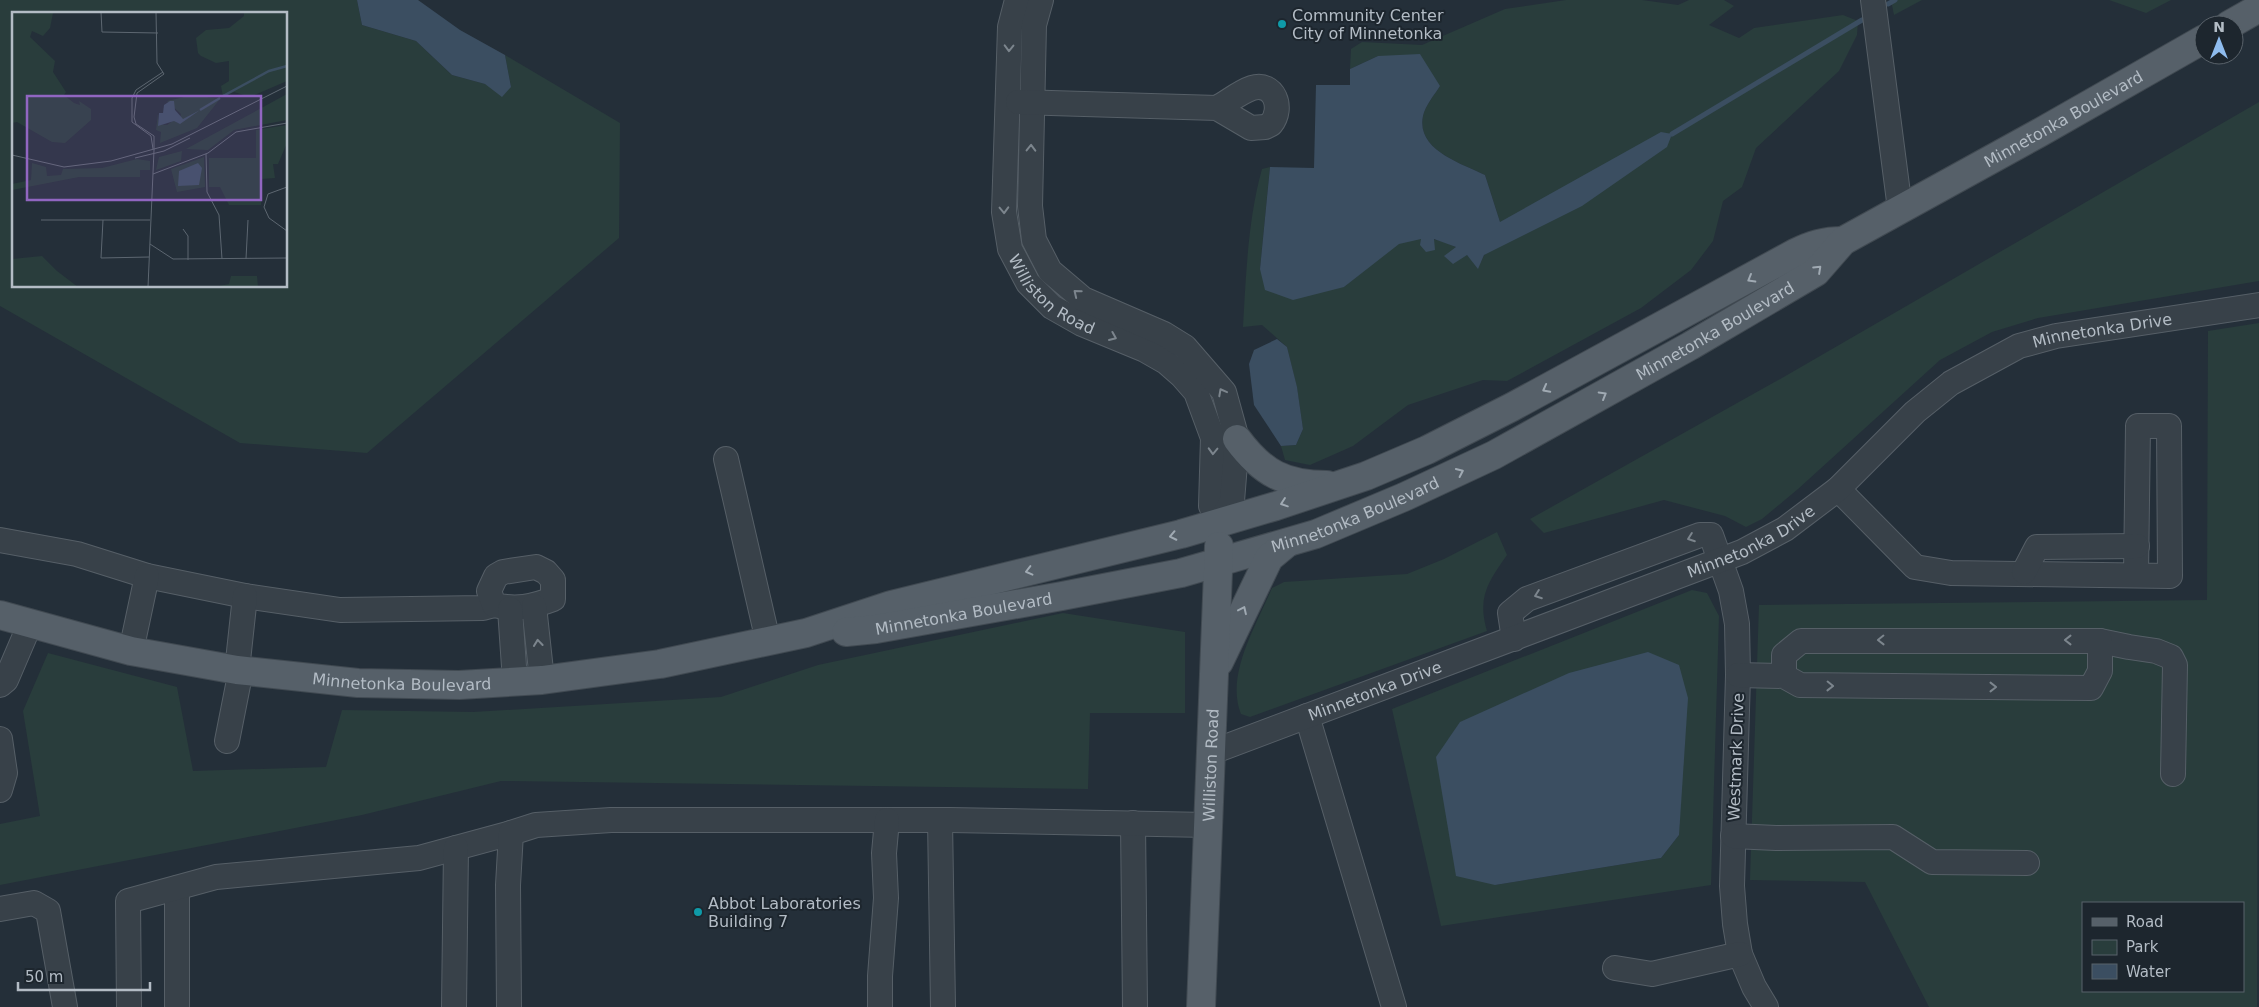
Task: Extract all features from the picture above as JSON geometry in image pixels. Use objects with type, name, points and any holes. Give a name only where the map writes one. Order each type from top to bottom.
[{"type":"main road","points":[[2244,16],[2259,8]]},
{"type":"main road","name":"Minnetonka Boulevard","points":[[806,633],[876,629],[1157,578],[1316,534],[1388,505],[1466,469],[1542,429],[1802,281],[1816,272],[1843,241],[2039,133],[2194,44]]},
{"type":"main road","name":"Minnetonka Boulevard","points":[[0,616],[131,651],[239,670],[358,683],[459,685],[529,680],[660,664],[806,633],[892,605],[1181,534],[1336,486],[1396,464],[1456,436],[1801,250],[1827,241],[1843,241]]},
{"type":"main road","points":[[1237,439],[1249,455],[1268,472],[1284,480],[1306,485],[1336,486]]},
{"type":"main road","name":"Williston Road","points":[[1201,1007],[1220,522]]},
{"type":"main road","points":[[1215,670],[1269,558],[1287,542]]},
{"type":"street","name":"Williston Road","points":[[1017,0],[1010,27],[1004,212],[1010,249],[1028,283],[1052,307],[1082,324],[1145,350],[1166,362],[1196,392],[1213,438],[1211,506],[1220,522]]},
{"type":"street","name":"Williston Road","points":[[1041,0],[1034,25],[1030,206],[1034,240],[1050,271],[1083,299],[1164,334],[1185,347],[1224,392],[1237,439],[1232,501],[1220,522]]},
{"type":"street","points":[[1868,1],[1900,209]]},
{"type":"street","points":[[1008,102],[1217,108]]},
{"type":"street","name":"Minnetonka Drive","points":[[1212,752],[1722,561],[1785,529],[1838,489],[1915,412],[1951,383],[1988,361],[2019,346],[2056,336],[2259,305]]},
{"type":"street","points":[[1838,489],[1915,567],[1951,573],[2024,572],[2170,576],[2169,426],[2138,426],[2136,575]]},
{"type":"street","points":[[726,458],[768,641]]},
{"type":"street","points":[[2024,572],[2038,547],[2137,537],[2170,530]]},
{"type":"street","name":"Westmark Drive","points":[[1514,639],[1510,613],[1527,599],[1700,535],[1711,536],[1722,561],[1731,591],[1737,624],[1738,675],[1732,886],[1740,954],[1754,987],[1766,1007]]},
{"type":"street","points":[[0,540],[77,554],[147,576],[245,596],[340,610],[483,608],[502,607],[534,606],[552,598],[553,589],[553,580],[546,572],[536,567],[503,572],[496,576],[489,591],[502,607],[529,680]]},
{"type":"street","points":[[131,651],[147,576]]},
{"type":"street","points":[[227,741],[239,670],[245,596]]},
{"type":"street","points":[[529,680],[534,606]]},
{"type":"street","points":[[0,685],[6,680],[30,624]]},
{"type":"street","points":[[1784,676],[1784,655],[1801,641],[2100,641],[2129,648],[2156,651],[2171,657],[2175,665],[2173,774]]},
{"type":"street","points":[[1738,675],[1784,676],[1800,685],[2091,688],[2100,671],[2100,641]]},
{"type":"street","points":[[1307,716],[1394,1007]]},
{"type":"street","points":[[0,739],[5,773],[0,790]]},
{"type":"street","points":[[129,1007],[128,901],[216,877],[418,858],[536,825],[611,820],[940,820],[1208,825]]},
{"type":"street","points":[[880,1007],[880,976],[886,898],[884,853],[887,820]]},
{"type":"street","points":[[940,820],[944,1007]]},
{"type":"street","points":[[1133,823],[1135,1007]]},
{"type":"street","points":[[509,1007],[508,885],[512,832]]},
{"type":"street","points":[[1734,836],[1776,838],[1893,837],[1932,862],[2027,863]]},
{"type":"street","points":[[454,1007],[456,848]]},
{"type":"street","points":[[177,888],[177,1007]]},
{"type":"street","points":[[0,909],[34,903],[48,911],[65,1007]]},
{"type":"street","points":[[1615,968],[1652,974],[1740,954]]},
{"type":"green space","points":[[0,0],[357,0],[362,25],[416,41],[452,75],[485,84],[511,87],[505,55],[620,123],[619,238],[367,453],[240,443],[0,306]]},
{"type":"green space","points":[[1566,0],[1642,0],[1678,5],[1689,0],[1724,0],[1734,6],[1709,25],[1739,38],[1754,28],[1843,15],[1858,21],[1857,35],[1839,71],[1756,148],[1742,187],[1723,201],[1713,241],[1691,270],[1641,308],[1507,381],[1483,380],[1408,405],[1353,446],[1310,465],[1285,460],[1281,446],[1296,445],[1303,429],[1297,388],[1287,347],[1262,325],[1243,327],[1251,227],[1262,169],[1270,167],[1260,269],[1344,287],[1394,246],[1416,239],[1434,240],[1451,245],[1468,256],[1478,268],[1500,222],[1485,175],[1442,154],[1426,138],[1423,128],[1424,112],[1440,86],[1378,56],[1350,69],[1351,49],[1362,42],[1422,45],[1505,9]]},
{"type":"green space","points":[[1891,0],[1922,0],[1894,15]]},
{"type":"green space","points":[[2109,0],[2171,0],[2146,13]]},
{"type":"green space","points":[[2259,102],[2259,281],[2038,318],[1992,332],[1940,360],[1798,489],[1762,519],[1746,527],[1725,516],[1664,500],[1544,533],[1530,519],[1782,378]]},
{"type":"green space","points":[[2259,323],[2257,1007],[1929,1007],[1865,882],[1750,880],[1759,605],[2207,600],[2208,331]]},
{"type":"green space","points":[[1497,532],[1507,555],[1494,573],[1486,590],[1483,609],[1487,631],[1250,717],[1241,714],[1237,699],[1240,666],[1251,633],[1272,588],[1284,582],[1407,574],[1444,559]]},
{"type":"green space","points":[[1692,590],[1707,593],[1719,616],[1711,885],[1441,926],[1392,709]],"holes":[[[1679,835],[1661,858],[1495,885]]]},
{"type":"green space","points":[[1063,613],[1185,632],[1185,713],[1090,713],[1088,789],[501,781],[362,815],[0,885],[0,824],[40,816],[23,711],[48,653],[177,687],[193,771],[326,767],[342,710],[473,712],[721,697],[818,665]]},
{"type":"water","points":[[357,0],[418,0],[460,30],[505,55],[511,87],[502,97],[485,84],[452,75],[416,41],[362,25]]},
{"type":"water","points":[[1420,54],[1440,86],[1424,112],[1423,128],[1426,138],[1442,154],[1485,175],[1500,222],[1661,132],[1672,134],[1667,147],[1582,206],[1484,255],[1478,269],[1467,255],[1453,264],[1444,256],[1456,247],[1434,239],[1435,250],[1426,252],[1420,245],[1421,239],[1399,244],[1344,287],[1293,300],[1265,290],[1260,269],[1270,167],[1314,168],[1316,85],[1350,85],[1350,69],[1378,56]]},
{"type":"water","points":[[1277,339],[1287,347],[1297,387],[1303,429],[1296,445],[1281,446],[1254,405],[1249,364],[1254,350]]},
{"type":"water","points":[[1648,652],[1679,665],[1688,698],[1679,835],[1661,858],[1495,885],[1456,876],[1436,757],[1460,722],[1569,673]]},
{"type":"waterway","points":[[1888,4],[1895,0]]},
{"type":"waterway","points":[[1672,134],[1862,20]]},
{"type":"place","name":"Community Center City of Minnetonka","points":[[1282,24]]},
{"type":"place","name":"Abbot Laboratories Building 7","points":[[698,912]]}]
